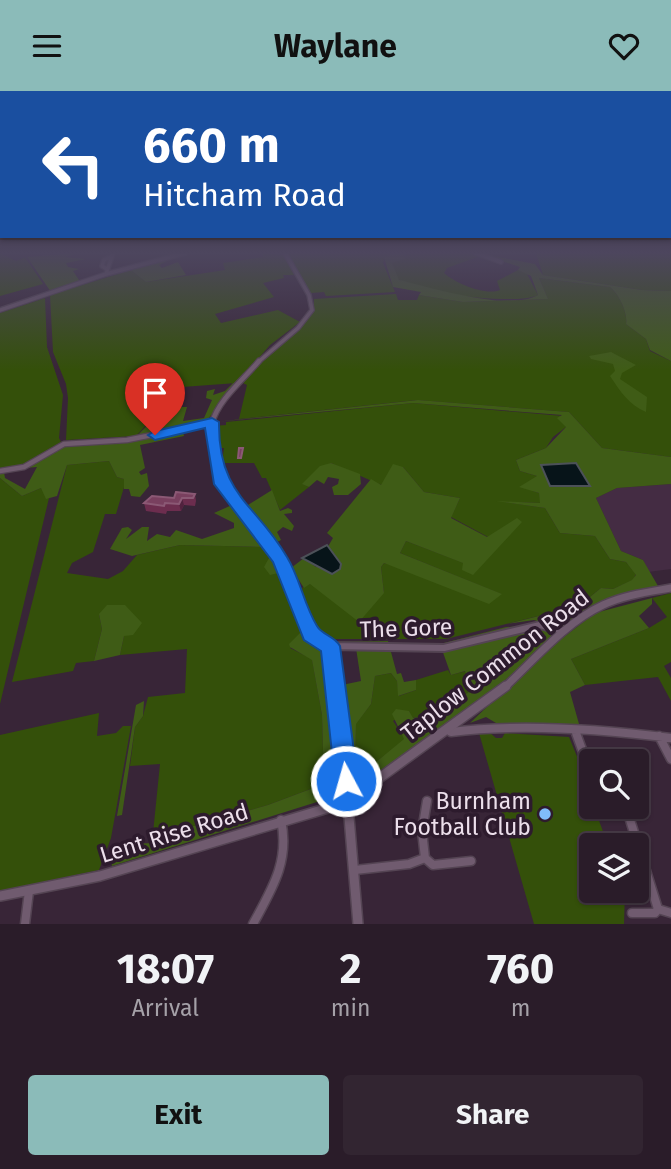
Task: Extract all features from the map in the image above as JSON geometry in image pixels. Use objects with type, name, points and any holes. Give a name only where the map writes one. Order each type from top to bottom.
[{"type":"street","points":[[0,310],[51,292]]},
{"type":"street","points":[[308,292],[312,310],[298,328],[267,352],[220,407],[212,422],[212,441],[222,484],[280,559],[310,634],[330,646],[346,781],[351,792],[345,803],[355,870],[358,924]]},
{"type":"street","points":[[0,471],[24,467],[64,444],[127,440],[212,422]]},
{"type":"street","name":"Taplow Common Road","points":[[351,792],[377,779],[447,730],[503,688],[563,631],[603,604],[632,595],[671,588]]},
{"type":"street","name":"The Gore","points":[[330,646],[444,648],[540,625],[563,631]]},
{"type":"street","points":[[447,730],[451,732],[482,728],[671,738]]},
{"type":"street","points":[[576,733],[582,749]]},
{"type":"street","points":[[659,736],[671,759]]},
{"type":"street","points":[[427,801],[422,831],[425,858],[433,865],[471,861]]},
{"type":"street","name":"Lent Rise Road","points":[[0,896],[100,876],[345,803]]},
{"type":"street","points":[[630,819],[659,909]]},
{"type":"street","points":[[253,924],[285,861],[285,835],[281,820]]},
{"type":"street","points":[[355,870],[409,865],[425,858]]},
{"type":"street","points":[[25,924],[29,891]]},
{"type":"street","points":[[659,909],[671,912]]},
{"type":"street","points":[[632,913],[655,913],[659,909]]},
{"type":"shaded area","points":[[576,463],[590,486],[550,486],[541,465]]},
{"type":"shaded area","points":[[671,484],[671,569],[648,572],[643,560],[621,551],[596,498],[617,488]]},
{"type":"shaded area","points":[[327,545],[341,564],[340,569],[332,574],[302,558]]},
{"type":"green space","points":[[60,292],[270,292],[274,297],[215,314],[221,323],[278,310],[300,322],[270,345],[237,383],[182,387],[136,436],[66,440],[68,398],[66,384],[53,352],[50,295]]},
{"type":"green space","points":[[310,292],[395,292],[326,296],[324,292]]},
{"type":"green space","points":[[421,292],[448,292],[504,301],[463,302],[419,295]]},
{"type":"green space","points":[[439,292],[536,292],[538,295],[510,299]]},
{"type":"green space","points":[[537,292],[545,292],[548,299],[525,300],[538,295]]},
{"type":"green space","points":[[545,292],[615,292],[626,315],[626,324],[646,339],[650,351],[671,361],[671,457],[602,448],[569,412],[417,400],[239,419],[247,385],[243,383],[267,354],[300,328],[314,311],[314,299],[396,294],[398,300],[417,300],[419,295],[463,302],[548,299]]},
{"type":"green space","points":[[615,292],[671,292],[671,361],[650,350],[646,339],[626,324],[626,315]]},
{"type":"green space","points":[[45,298],[47,347],[63,395],[59,438],[61,442],[19,467],[0,469],[0,313]]},
{"type":"green space","points":[[611,352],[636,365],[622,373],[620,379],[647,397],[646,412],[630,401],[614,382],[610,376],[615,371],[613,364],[591,359],[589,356]]},
{"type":"green space","points":[[233,383],[237,383],[208,419],[137,436],[172,400],[181,401],[179,407],[187,407],[183,421],[204,418],[212,400],[206,398],[207,391],[215,389],[213,395],[225,391]]},
{"type":"green space","points":[[418,400],[569,412],[602,448],[671,457],[671,484],[617,488],[596,498],[621,551],[643,560],[658,586],[590,606],[562,629],[534,620],[507,624],[579,606],[601,588],[613,589],[632,580],[636,575],[626,562],[610,559],[595,536],[560,533],[545,508],[496,501],[540,503],[539,493],[519,487],[537,476],[520,471],[516,460],[546,448],[566,427],[557,418],[562,415],[413,403],[215,422]]},
{"type":"green space","points":[[413,403],[563,416],[566,427],[553,437],[546,448],[516,460],[520,471],[537,476],[533,491],[539,493],[541,503],[505,502],[545,508],[560,533],[595,536],[610,559],[626,562],[636,574],[633,580],[613,589],[601,588],[579,606],[446,639],[325,639],[312,633],[302,588],[310,584],[384,593],[381,567],[384,563],[501,594],[400,553],[406,541],[464,563],[517,519],[488,537],[451,517],[460,498],[424,492],[403,467],[381,485],[331,463],[303,484],[309,487],[280,510],[266,478],[262,478],[254,463],[222,463],[224,448],[215,448],[213,426],[226,425],[226,422]]},
{"type":"green space","points":[[183,432],[184,436],[140,445],[145,468],[139,472],[141,475],[147,473],[149,486],[140,497],[131,496],[129,489],[124,489],[124,479],[117,477],[109,461],[67,465],[57,496],[46,499],[41,488],[22,496],[0,478],[0,472],[4,472],[5,478],[25,489],[37,467],[25,468],[67,445],[128,441]]},
{"type":"green space","points":[[109,461],[117,477],[124,479],[125,484],[116,514],[105,514],[93,552],[72,563],[67,573],[108,579],[123,571],[137,555],[180,545],[263,547],[295,582],[307,639],[290,648],[312,659],[322,715],[324,784],[268,805],[158,836],[152,843],[160,764],[130,766],[135,727],[143,716],[148,697],[185,693],[187,649],[120,655],[124,636],[99,614],[102,629],[94,661],[76,663],[73,671],[12,682],[67,465]]},
{"type":"green space","points":[[331,463],[360,474],[361,484],[348,495],[334,495],[332,487],[338,484],[339,479],[328,477],[324,484],[317,480],[309,487],[302,484],[320,466]]},
{"type":"green space","points":[[393,464],[403,467],[424,492],[460,498],[451,518],[487,537],[517,518],[522,522],[473,575],[462,570],[463,563],[406,541],[400,553],[502,594],[489,604],[384,563],[381,567],[384,593],[359,622],[310,584],[304,588],[291,568],[304,558],[316,567],[333,538],[327,533],[371,479],[381,485]]},
{"type":"green space","points":[[0,478],[22,496],[41,488],[49,498],[0,704]]},
{"type":"green space","points":[[272,490],[280,511],[288,508],[292,510],[292,513],[284,514],[294,526],[292,531],[283,527],[277,532],[281,540],[272,545],[243,508]]},
{"type":"green space","points":[[232,505],[263,547],[180,545],[132,556],[110,549],[122,528],[128,527],[132,530],[126,539],[142,527],[149,527],[147,541],[157,534],[170,537],[176,530],[202,539],[234,528],[234,523],[214,513]]},
{"type":"green space","points":[[267,552],[295,582],[307,639],[323,644],[331,683],[339,792],[336,796],[112,866],[110,855],[114,845],[152,843],[158,836],[268,805],[324,784],[322,715],[312,660],[290,647],[289,644],[301,632],[278,573],[270,575],[264,567],[269,558]]},
{"type":"green space","points":[[671,593],[671,662],[664,666],[671,678],[671,701],[658,677],[585,685],[571,659],[649,628],[667,617],[652,598]]},
{"type":"green space","points":[[652,598],[652,604],[639,616],[649,628],[571,659],[585,685],[570,692],[581,731],[496,723],[486,717],[470,723],[547,650],[595,613]]},
{"type":"green space","points":[[107,605],[125,605],[142,623],[133,635],[124,636],[120,655],[94,661],[102,629],[99,614]]},
{"type":"green space","points":[[539,625],[548,628],[552,638],[482,699],[382,770],[355,786],[347,781],[337,686],[361,681],[356,648],[328,642],[388,641],[397,674],[401,673],[404,682],[416,680],[416,690],[398,696],[397,681],[391,673],[375,676],[371,704],[356,724],[355,768],[364,772],[404,739],[392,714],[396,709],[409,711],[413,718],[434,714],[472,690],[465,671],[451,675],[440,644],[506,627]]},
{"type":"green space","points":[[448,670],[451,675],[466,671],[472,690],[434,714],[412,718],[409,711],[393,721],[405,739],[364,772],[355,768],[356,723],[371,704],[375,676],[391,673],[397,681],[399,696],[416,690],[416,680]]},
{"type":"green space","points":[[144,701],[143,716],[135,727],[122,815],[117,816],[136,705]]},
{"type":"green space","points":[[99,713],[97,736],[116,733],[123,726],[131,726],[111,838],[99,870],[0,891],[0,735]]},
{"type":"green space","points":[[489,732],[496,738],[502,738],[505,733],[569,737],[579,761],[579,819],[598,819],[604,833],[579,833],[579,903],[625,903],[624,924],[534,924],[479,733]]},
{"type":"building","points":[[239,448],[243,448],[241,458],[238,458]]},
{"type":"building","points":[[176,492],[195,494],[193,498],[182,498],[179,504],[165,503],[164,506],[144,503],[152,496],[174,498]]},
{"type":"place","name":"Burnham Football Club","points":[[545,814]]},
{"type":"route","points":[[155,435],[212,422],[212,441],[222,484],[280,559],[310,634],[330,646],[337,683],[346,781]]}]
